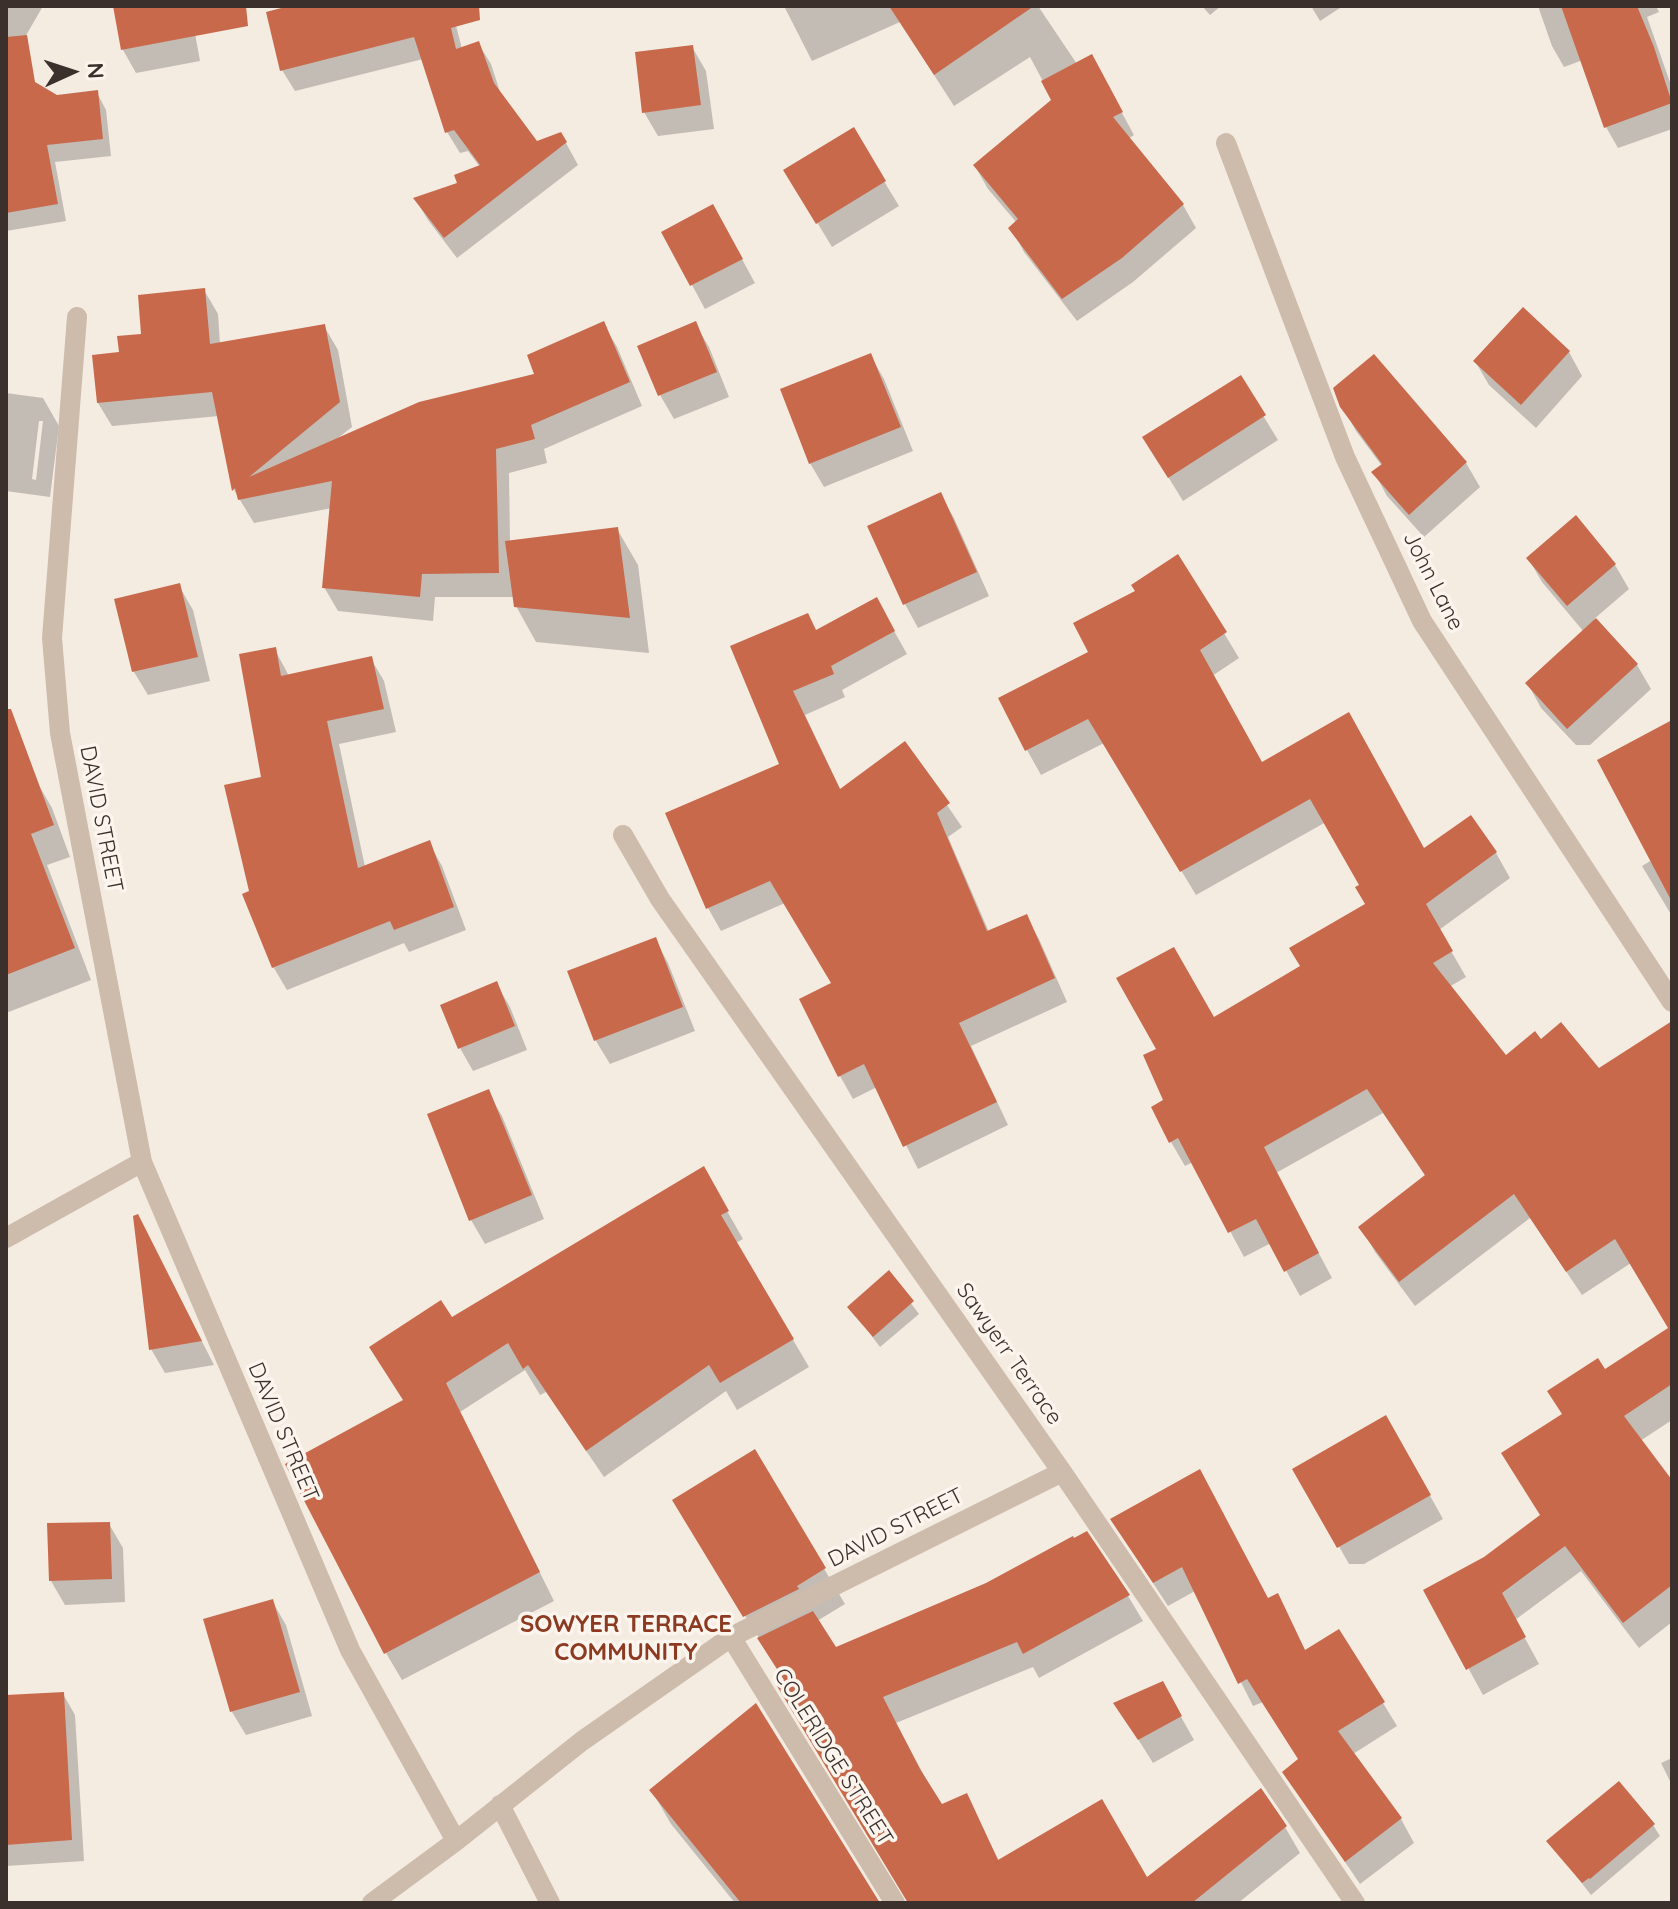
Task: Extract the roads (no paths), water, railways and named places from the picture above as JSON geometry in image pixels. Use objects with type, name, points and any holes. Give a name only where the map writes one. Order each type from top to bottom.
[{"type":"street","name":"John Lane","points":[[1226,143],[1345,457],[1422,621],[1672,1002]]},
{"type":"street","name":"DAVID STREET","points":[[77,317],[52,638],[60,733],[142,1162],[350,1650],[456,1841],[582,1741],[731,1637],[1062,1472]]},
{"type":"street","name":"Sawyerr Terrace","points":[[623,835],[660,899],[1062,1472],[1355,1903]]},
{"type":"street","points":[[6,1238],[142,1162]]},
{"type":"street","name":"COLERIDGE STREET","points":[[731,1637],[895,1903]]},
{"type":"street","points":[[500,1805],[550,1903]]},
{"type":"street","points":[[372,1903],[456,1841]]},
{"type":"district","name":"SOWYER TERRACE COMMUNITY","points":[[626,1639]]}]
